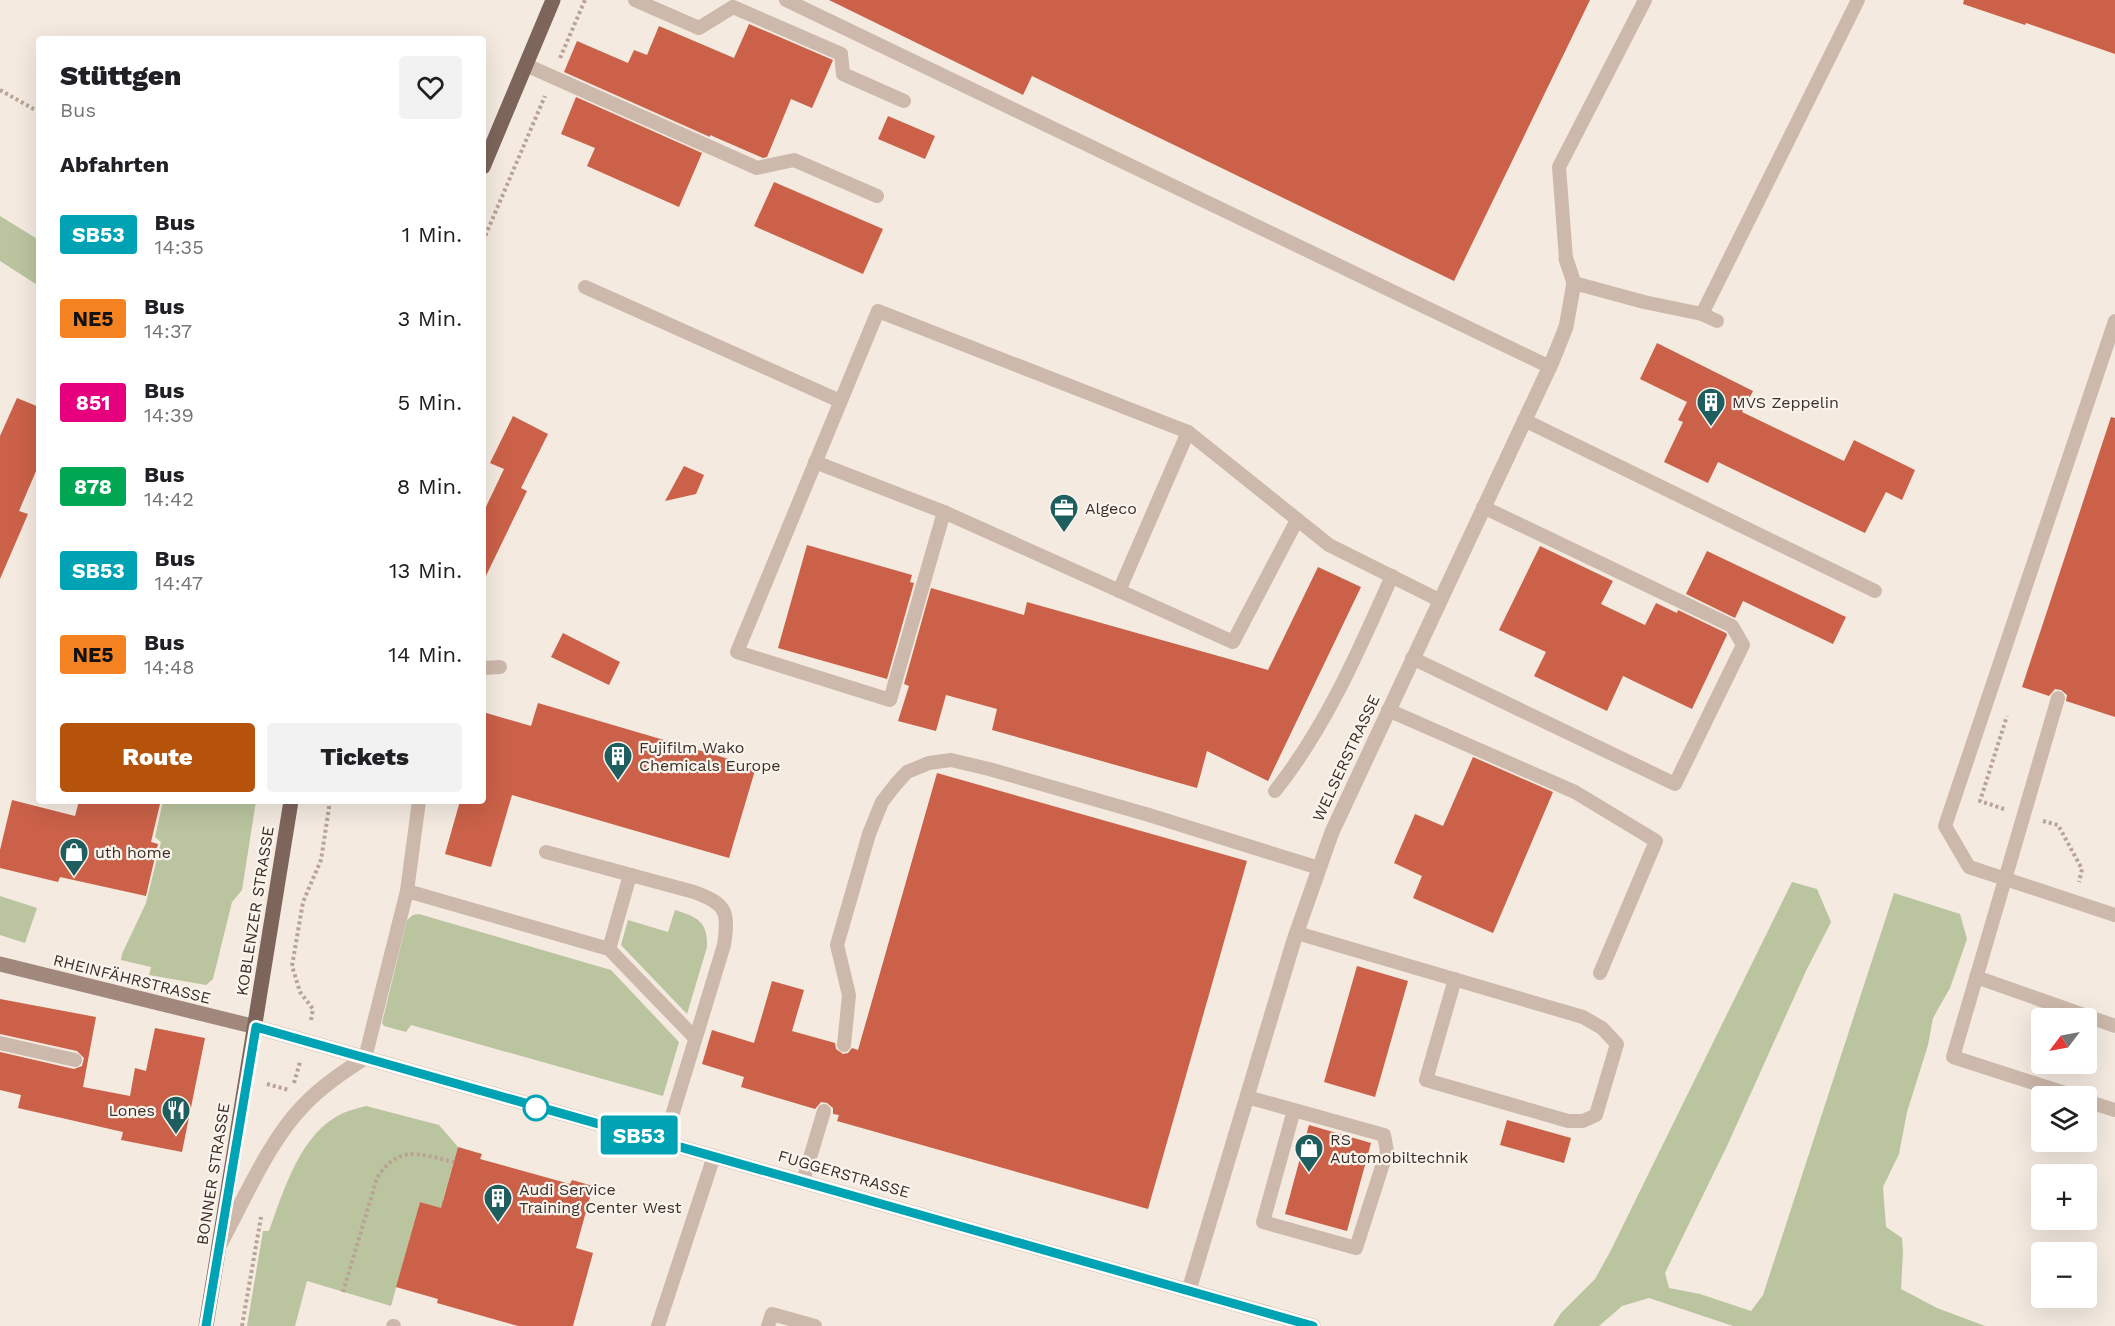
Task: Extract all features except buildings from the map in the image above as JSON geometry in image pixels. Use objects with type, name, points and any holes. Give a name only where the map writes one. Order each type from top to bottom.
[{"type":"main road","points":[[486,160],[553,0]]},
{"type":"main road","name":"KOBLENZER STRASSE","points":[[256,1027],[291,804]]},
{"type":"main road","name":"BONNER STRASSE","points":[[206,1326],[256,1027]]},
{"type":"street","name":"WELSERSTRASSE","points":[[1189,1290],[1296,933],[1332,832],[1550,367],[1566,327],[1574,284],[1566,259]]},
{"type":"street","name":"RHEINFÄHRSTRASSE","points":[[0,964],[256,1027]]},
{"type":"street","name":"FUGGERSTRASSE","points":[[256,1027],[1313,1326]]},
{"type":"street","points":[[220,1245],[280,1136],[302,1107],[327,1083],[365,1058]]},
{"type":"lane","points":[[635,0],[699,28],[733,7],[841,54],[843,74],[904,101]]},
{"type":"lane","points":[[786,0],[1550,367]]},
{"type":"lane","points":[[1566,259],[1559,167],[1645,0]]},
{"type":"lane","points":[[1702,314],[1735,249],[1774,185],[1839,52],[1858,0]]},
{"type":"lane","points":[[526,65],[757,168],[794,160],[877,196]]},
{"type":"lane","points":[[1735,249],[1748,256]]},
{"type":"lane","points":[[1574,284],[1644,303],[1702,314],[1717,321]]},
{"type":"lane","points":[[585,287],[840,401]]},
{"type":"lane","points":[[944,512],[890,700],[737,652],[878,311],[1188,432],[1329,545],[1439,600]]},
{"type":"lane","points":[[2115,321],[1945,826],[1969,867],[2115,915]]},
{"type":"lane","points":[[1524,420],[1875,591]]},
{"type":"lane","points":[[1119,591],[1188,432]]},
{"type":"lane","points":[[815,462],[944,512],[1233,642],[1297,520]]},
{"type":"lane","points":[[1412,658],[1676,784],[1743,645],[1732,626],[1483,507]]},
{"type":"lane","points":[[1275,791],[1290,772],[1347,676],[1392,576]]},
{"type":"lane","points":[[486,668],[500,667]]},
{"type":"lane","points":[[2043,1086],[1953,1057],[2058,698]]},
{"type":"lane","points":[[1388,710],[1575,792],[1656,841],[1600,973]]},
{"type":"lane","points":[[843,1046],[849,995],[837,945],[869,834],[882,802],[896,784],[907,772],[929,763],[951,760],[989,769],[1149,815],[1319,868]]},
{"type":"lane","points":[[365,1058],[407,891],[418,804]]},
{"type":"lane","points":[[546,852],[694,892],[712,899],[722,907],[727,922],[724,945],[664,1142]]},
{"type":"lane","points":[[609,949],[630,875]]},
{"type":"lane","points":[[407,891],[609,949],[695,1038]]},
{"type":"lane","points":[[1296,933],[1455,979],[1583,1017],[1602,1028],[1617,1044],[1596,1116],[1583,1122],[1568,1121],[1426,1080],[1455,979]]},
{"type":"lane","points":[[1976,977],[2115,1026]]},
{"type":"lane","points":[[0,1043],[75,1060]]},
{"type":"lane","points":[[1247,1097],[1294,1110],[1384,1135],[1387,1151],[1356,1248],[1263,1222],[1294,1110]]},
{"type":"lane","points":[[2097,1104],[2115,1110]]},
{"type":"lane","points":[[803,1181],[824,1111]]},
{"type":"lane","points":[[658,1326],[714,1156]]},
{"type":"lane","points":[[768,1326],[772,1314],[815,1326]]},
{"type":"path","points":[[486,234],[585,0]]},
{"type":"path","points":[[0,90],[36,110]]},
{"type":"path","points":[[2009,710],[1980,801],[2058,825],[2082,870],[2073,901]]},
{"type":"path","points":[[302,1107],[292,1091],[313,1009],[300,992],[292,966],[303,902],[321,860],[328,804]]},
{"type":"path","points":[[343,1292],[377,1178],[386,1163],[401,1155],[420,1154],[454,1162]]},
{"type":"path","points":[[242,1326],[259,1222],[263,1211]]},
{"type":"green space","points":[[0,216],[36,238],[36,284],[0,261]]},
{"type":"green space","points":[[162,804],[256,804],[242,890],[232,902],[213,979],[206,985],[149,975],[151,967],[121,960],[146,903],[161,842],[155,837]]},
{"type":"green space","points":[[1792,882],[1817,889],[1831,922],[1665,1273],[1669,1288],[1700,1294],[1751,1311],[1763,1295],[1894,893],[1960,914],[1967,939],[1950,988],[1933,1018],[1928,1045],[1907,1112],[1899,1154],[1883,1187],[1886,1227],[1902,1238],[1901,1289],[1937,1308],[1985,1326],[1733,1326],[1649,1298],[1622,1306],[1599,1326],[1553,1326],[1561,1313],[1595,1279],[1610,1252]]},
{"type":"green space","points":[[0,896],[37,908],[25,943],[0,935]]},
{"type":"green space","points":[[675,910],[700,921],[707,938],[707,947],[687,1014],[621,945],[628,920],[668,932]]},
{"type":"green space","points":[[419,914],[611,970],[679,1042],[663,1096],[411,1025],[406,1032],[384,1026],[382,1023],[407,920]]},
{"type":"green space","points":[[366,1106],[439,1125],[458,1147],[443,1200],[449,1211],[420,1202],[391,1306],[307,1281],[295,1326],[247,1326],[263,1231],[269,1231],[296,1164],[315,1134],[328,1122],[343,1113]]},
{"type":"bus line","name":"SB53","points":[[206,1326],[256,1027],[1313,1326]]},
{"type":"place","name":"MVS Zeppelin","points":[[1711,428]]},
{"type":"place","name":"Algeco","points":[[1064,534]]},
{"type":"place","name":"Fujifilm Wako Chemicals Europe","points":[[618,782]]},
{"type":"place","name":"uth home","points":[[74,878]]},
{"type":"place","name":"Lones","points":[[176,1136]]},
{"type":"place","name":"RS Automobiltechnik","points":[[1309,1174]]},
{"type":"place","name":"Audi Service Training Center West","points":[[498,1224]]}]
